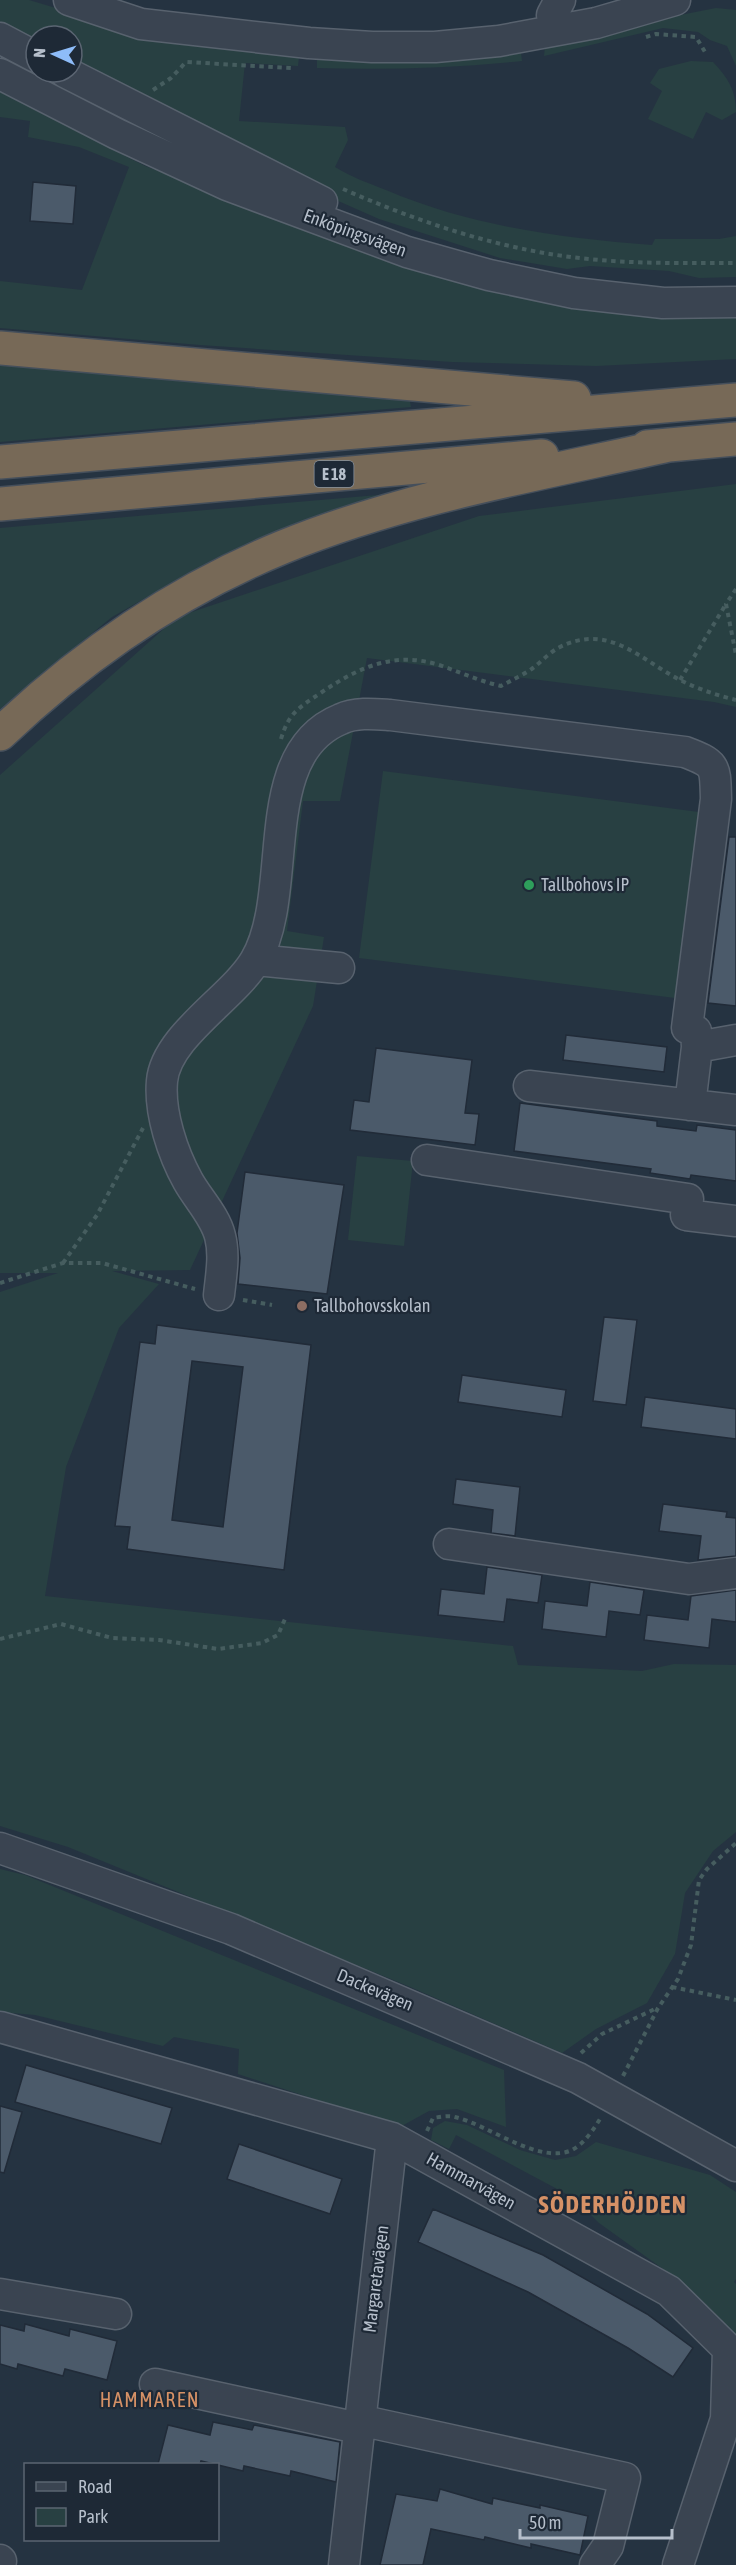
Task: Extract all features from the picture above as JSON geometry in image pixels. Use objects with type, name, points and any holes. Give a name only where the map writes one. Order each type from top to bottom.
[{"type":"highway","points":[[0,348],[350,380],[677,405]]},
{"type":"highway","name":"E 18","points":[[0,462],[736,400]]},
{"type":"highway","name":"E 18","points":[[0,504],[736,439]]},
{"type":"highway","points":[[0,734],[75,668],[177,599],[232,569],[283,547],[394,509],[669,445]]},
{"type":"street","points":[[69,0],[141,24],[298,42],[372,47],[435,47],[499,41],[596,22],[669,1]]},
{"type":"street","points":[[554,30],[552,15],[560,0]]},
{"type":"street","points":[[0,38],[24,51]]},
{"type":"street","name":"Enköpingsvägen","points":[[0,74],[127,139],[227,186],[407,252],[489,275],[574,293],[663,303],[736,302]]},
{"type":"street","name":"Enköpingsvägen","points":[[84,82],[318,201],[409,240],[493,264],[575,280],[661,289],[736,288]]},
{"type":"street","points":[[219,1295],[222,1268],[220,1236],[209,1212],[188,1180],[174,1147],[162,1102],[162,1079],[180,1041],[242,978],[256,960],[274,899],[286,791],[294,765],[308,744],[324,728],[341,718],[368,714],[390,715],[685,752],[708,760],[716,771],[716,799],[687,1028],[696,1031],[697,1047],[690,1105]]},
{"type":"street","points":[[256,960],[339,968]]},
{"type":"street","points":[[697,1047],[736,1040]]},
{"type":"street","points":[[529,1086],[736,1110]]},
{"type":"street","points":[[427,1160],[688,1199],[686,1215],[736,1221]]},
{"type":"street","points":[[449,1544],[613,1561],[689,1579],[736,1573]]},
{"type":"street","name":"Dackevägen","points":[[0,1848],[231,1929],[578,2078],[736,2166]]},
{"type":"street","name":"Hammarvägen","points":[[0,2027],[392,2138],[669,2291],[728,2349],[726,2419],[678,2565]]},
{"type":"street","name":"Margaretavägen","points":[[344,2565],[358,2424],[392,2138]]},
{"type":"street","points":[[0,2294],[116,2314]]},
{"type":"street","points":[[155,2384],[625,2478],[608,2546],[595,2565]]},
{"type":"path","points":[[656,34],[696,37],[705,52]]},
{"type":"path","points":[[151,91],[162,96]]},
{"type":"path","points":[[339,187],[391,210],[456,232],[529,250],[588,259],[651,263],[736,263]]},
{"type":"path","points":[[680,680],[736,589]]},
{"type":"path","points":[[726,604],[736,655]]},
{"type":"path","points":[[280,745],[286,722],[300,707],[349,674],[374,664],[397,660],[418,660],[501,686],[532,669],[558,648],[583,639],[600,638],[616,642],[680,680],[714,695],[736,700]]},
{"type":"path","points":[[63,1263],[98,1215],[144,1125]]},
{"type":"path","points":[[0,1282],[63,1263],[102,1263],[219,1295],[272,1305]]},
{"type":"path","points":[[0,1639],[62,1624],[112,1638],[159,1640],[218,1649],[262,1643],[278,1635],[285,1619]]},
{"type":"path","points":[[621,2079],[657,2008],[678,1979],[691,1945],[699,1881],[707,1869],[736,1843]]},
{"type":"path","points":[[672,1987],[736,2000]]},
{"type":"path","points":[[577,2057],[602,2034],[657,2008]]},
{"type":"path","points":[[419,2152],[433,2118],[453,2116],[552,2155],[573,2149],[600,2120]]},
{"type":"green space","points":[[0,0],[29,0],[119,27],[291,53],[299,57],[298,66],[245,63],[239,121],[345,127],[348,140],[335,167],[360,180],[418,202],[483,221],[584,239],[652,245],[655,239],[719,239],[736,236],[736,277],[699,278],[669,271],[590,266],[567,269],[500,258],[379,219],[327,196],[84,72],[84,24],[24,24],[24,41],[0,29]]},
{"type":"green space","points":[[716,8],[736,10],[736,66],[727,46],[710,40],[698,32],[663,28],[544,56],[545,47]]},
{"type":"green space","points":[[517,51],[521,53],[522,61],[420,68],[317,68],[317,57]]},
{"type":"green space","points":[[691,61],[713,62],[727,79],[736,104],[736,112],[722,120],[706,112],[693,139],[648,119],[662,91],[650,83],[659,69]]},
{"type":"green space","points":[[0,92],[145,166],[429,270],[736,316],[736,359],[596,366],[452,362],[200,345],[0,328],[0,281],[82,290],[129,167],[79,147],[28,137],[30,121],[0,117]]},
{"type":"green space","points":[[0,361],[409,396],[411,407],[0,442]]},
{"type":"green space","points":[[736,484],[736,707],[714,702],[367,658],[340,801],[303,801],[287,931],[324,937],[313,1006],[190,1270],[112,1271],[159,1284],[119,1328],[66,1467],[45,1596],[513,1646],[518,1665],[642,1671],[674,1664],[736,1665],[736,1832],[713,1851],[685,1893],[675,1954],[647,2003],[596,2029],[562,2053],[408,1986],[68,1847],[0,1826],[0,1292],[58,1273],[0,1273],[0,775],[177,617],[479,516]]},
{"type":"green space","points":[[401,493],[319,519],[216,558],[112,617],[0,709],[0,528]]},
{"type":"green space","name":"Tallbohovs IP","points":[[383,771],[699,812],[675,998],[359,958]]},
{"type":"green space","points":[[357,1156],[413,1161],[404,1246],[348,1240]]},
{"type":"green space","points":[[0,1869],[25,1875],[504,2070],[506,2127],[457,2109],[429,2111],[400,2127],[238,2074],[239,2049],[174,2037],[163,2046],[35,2015],[0,2012]]},
{"type":"green space","points":[[445,2121],[467,2125],[520,2150],[555,2160],[576,2156],[596,2142],[710,2175],[736,2192],[736,2279],[734,2282],[736,2284],[736,2342],[677,2279],[599,2223],[574,2198],[456,2135],[449,2149],[431,2140],[433,2128]]},
{"type":"building","points":[[33,182],[76,186],[73,224],[30,221]]},
{"type":"building","points":[[729,837],[736,837],[736,1006],[708,1003]]},
{"type":"building","points":[[566,1035],[667,1047],[664,1072],[563,1060]]},
{"type":"building","points":[[376,1048],[472,1060],[465,1113],[479,1114],[475,1145],[350,1130],[354,1100],[369,1102]]},
{"type":"building","points":[[520,1103],[657,1121],[657,1126],[696,1131],[697,1125],[736,1130],[736,1181],[691,1175],[690,1179],[650,1173],[651,1169],[514,1151]]},
{"type":"building","points":[[245,1172],[344,1185],[327,1294],[238,1284],[240,1258],[237,1233]]},
{"type":"building","points":[[604,1317],[637,1320],[626,1405],[593,1401]]},
{"type":"building","points":[[157,1325],[311,1345],[284,1570],[127,1549],[130,1527],[115,1526],[140,1342],[155,1344]],"holes":[[[192,1361],[243,1367],[223,1527],[172,1520]]]},
{"type":"building","points":[[462,1375],[566,1390],[562,1417],[458,1402]]},
{"type":"building","points":[[645,1397],[736,1409],[736,1439],[641,1427]]},
{"type":"building","points":[[456,1479],[520,1487],[515,1536],[491,1533],[493,1510],[453,1504]]},
{"type":"building","points":[[663,1504],[727,1512],[726,1517],[736,1518],[736,1556],[698,1560],[701,1536],[659,1531]]},
{"type":"building","points":[[487,1567],[542,1575],[538,1603],[507,1599],[504,1622],[438,1615],[441,1589],[484,1594]]},
{"type":"building","points":[[590,1582],[644,1590],[640,1615],[609,1611],[606,1637],[542,1629],[545,1601],[587,1606]]},
{"type":"building","points":[[736,1590],[736,1622],[712,1619],[709,1648],[644,1640],[647,1615],[688,1620],[691,1596]]},
{"type":"building","points":[[26,2065],[172,2108],[161,2144],[15,2102]]},
{"type":"building","points":[[0,2106],[22,2112],[4,2173],[0,2172]]},
{"type":"building","points":[[239,2144],[342,2179],[330,2214],[227,2179]]},
{"type":"building","points":[[433,2209],[543,2255],[647,2314],[693,2348],[673,2377],[628,2348],[528,2292],[418,2242]]},
{"type":"building","points":[[25,2324],[69,2336],[70,2329],[117,2341],[107,2380],[65,2369],[63,2376],[18,2364],[17,2369],[0,2364],[0,2325],[24,2331]]},
{"type":"building","points":[[213,2422],[252,2430],[254,2425],[340,2442],[336,2482],[291,2471],[290,2476],[244,2466],[243,2471],[219,2465],[219,2463],[201,2461],[200,2463],[158,2463],[168,2425],[210,2435]]},
{"type":"building","points":[[440,2489],[492,2504],[493,2498],[540,2508],[540,2505],[588,2516],[580,2555],[531,2544],[531,2548],[485,2537],[484,2540],[431,2529],[423,2565],[380,2565],[396,2494],[437,2501]]},
{"type":"place","name":"Tallbohovs IP","points":[[529,885]]},
{"type":"place","name":"Tallbohovsskolan","points":[[302,1306]]},
{"type":"district","name":"SÖDERHÖJDEN","points":[[613,2205]]},
{"type":"district","name":"HAMMAREN","points":[[150,2400]]}]
